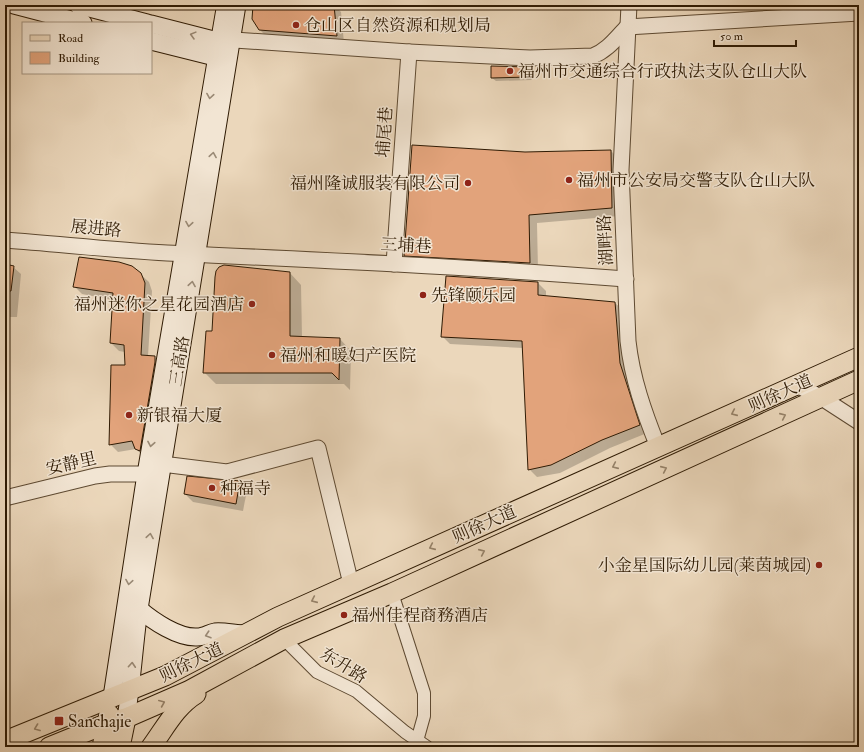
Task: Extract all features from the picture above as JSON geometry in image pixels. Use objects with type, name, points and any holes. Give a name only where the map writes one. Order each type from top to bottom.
[{"type":"main road","points":[[14,5],[79,22]]},
{"type":"main road","points":[[78,5],[143,22]]},
{"type":"main road","name":"三高路","points":[[126,718],[139,609],[162,464],[191,254],[224,47],[226,5]]},
{"type":"main road","name":"三高路","points":[[224,47],[237,5]]},
{"type":"main road","points":[[152,24],[224,47]]},
{"type":"main road","points":[[152,41],[224,47]]},
{"type":"main road","name":"三高路","points":[[112,697],[146,474],[191,254]]},
{"type":"main road","name":"则徐大道","points":[[5,741],[165,676],[278,617],[859,358]]},
{"type":"main road","name":"则徐大道","points":[[49,747],[108,723],[126,718],[188,692],[284,639],[392,593],[859,380]]},
{"type":"main road","points":[[139,609],[158,623],[185,636],[196,638],[215,632],[246,634]]},
{"type":"main road","points":[[151,747],[184,702],[248,659]]},
{"type":"main road","points":[[102,747],[112,697]]},
{"type":"main road","points":[[120,747],[126,718]]},
{"type":"street","name":"湖畔路","points":[[629,5],[621,170],[628,340],[630,360],[635,383],[647,420],[658,447]]},
{"type":"street","points":[[224,47],[409,52],[530,58],[593,56],[601,53],[609,47],[628,27],[859,13]]},
{"type":"street","name":"埔尾巷","points":[[394,264],[409,52]]},
{"type":"street","name":"展进路","points":[[5,240],[191,254]]},
{"type":"street","name":"三埔巷","points":[[191,254],[517,271],[626,279]]},
{"type":"street","points":[[797,385],[822,398],[859,422]]},
{"type":"street","points":[[162,464],[227,472],[318,448],[351,584]]},
{"type":"street","name":"安静里","points":[[5,498],[95,476],[110,474],[146,474]]},
{"type":"street","points":[[392,593],[424,693],[422,744]]},
{"type":"street","name":"东升路","points":[[284,639],[317,672],[356,691],[405,732],[422,744]]},
{"type":"building","name":"仓山区自然资源和规划局","points":[[253,5],[334,5],[337,36],[259,30],[252,19]]},
{"type":"building","name":"福州市交通综合行政执法支队仓山大队","points":[[491,66],[529,67],[529,77],[491,78]]},
{"type":"building","name":"福州隆诚服装有限公司","points":[[412,145],[525,152],[611,150],[612,208],[529,215],[530,263],[404,256]]},
{"type":"building","points":[[79,257],[119,262],[132,266],[141,273],[145,283],[141,355],[155,356],[155,362],[140,451],[135,449],[132,441],[109,445],[111,365],[125,365],[124,345],[110,343],[113,293],[73,287]]},
{"type":"building","points":[[5,264],[14,266],[11,291],[5,291]]},
{"type":"building","points":[[224,265],[290,272],[290,336],[340,338],[339,380],[332,373],[203,373],[206,331],[212,331],[216,271],[219,267]]},
{"type":"building","points":[[446,276],[538,282],[538,295],[615,302],[620,363],[640,425],[602,440],[551,465],[528,470],[522,341],[441,337]]},
{"type":"building","name":"种福寺","points":[[187,476],[240,481],[236,504],[184,494]]},
{"type":"place","name":"仓山区自然资源和规划局","points":[[296,25]]},
{"type":"place","name":"福州市交通综合行政执法支队仓山大队","points":[[510,71]]},
{"type":"place","name":"福州市公安局交警支队仓山大队","points":[[569,180]]},
{"type":"place","name":"福州隆诚服装有限公司","points":[[468,183]]},
{"type":"place","name":"先锋颐乐园","points":[[423,295]]},
{"type":"place","name":"福州迷你之星花园酒店","points":[[252,304]]},
{"type":"place","name":"福州和暖妇产医院","points":[[272,355]]},
{"type":"place","name":"新银福大厦","points":[[129,415]]},
{"type":"place","name":"种福寺","points":[[212,488]]},
{"type":"place","name":"小金星国际幼儿园(莱茵城园)","points":[[819,565]]},
{"type":"place","name":"福州佳程商務酒店","points":[[344,615]]},
{"type":"place","name":"Sanchajie","points":[[59,721]]}]
